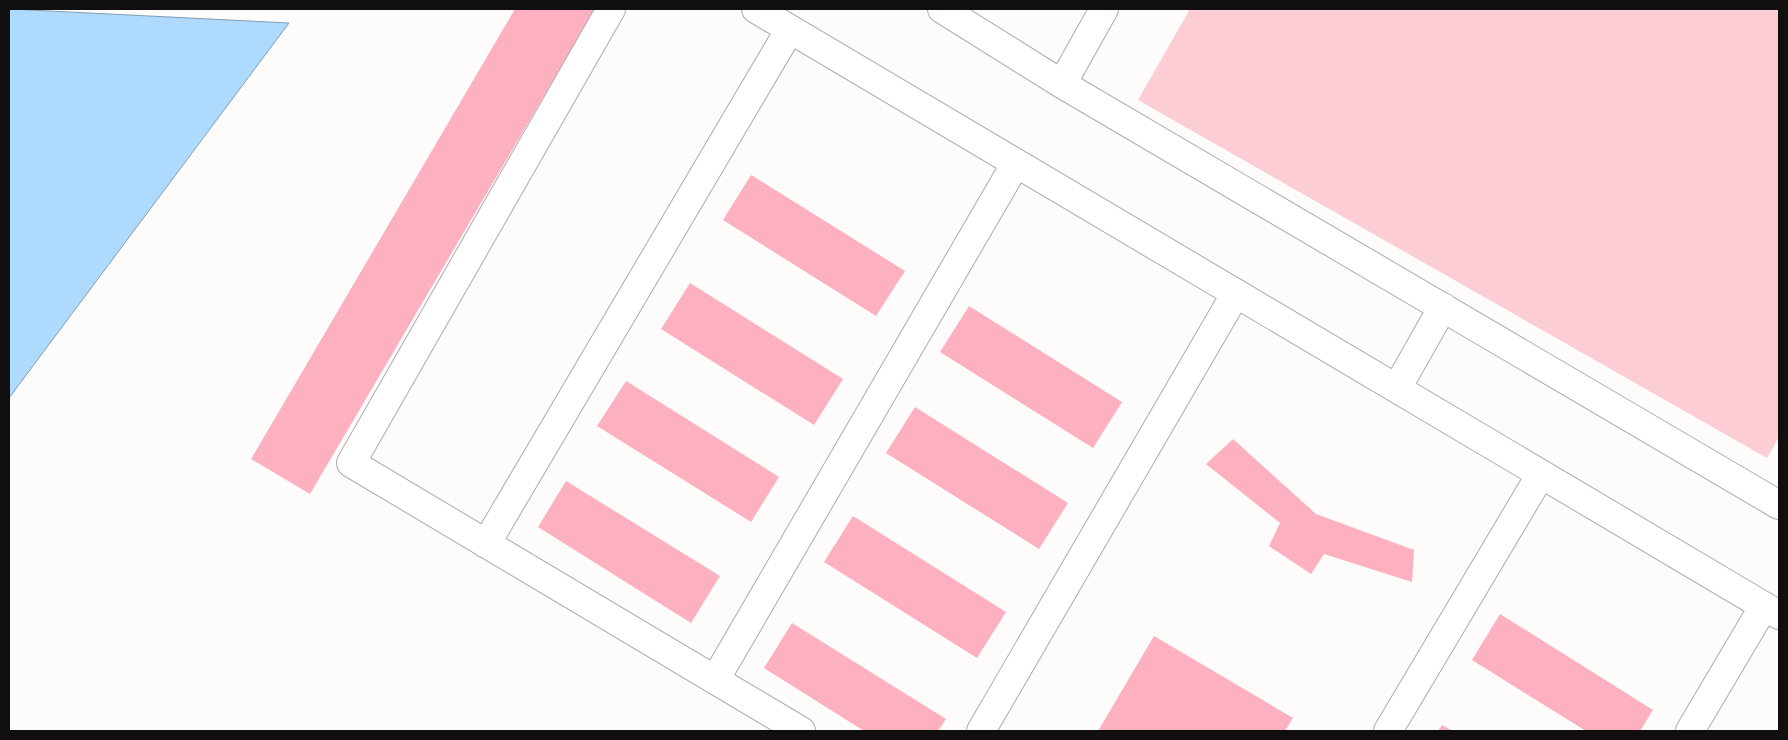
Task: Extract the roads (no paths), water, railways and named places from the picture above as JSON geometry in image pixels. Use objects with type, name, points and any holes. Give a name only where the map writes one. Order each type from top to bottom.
[{"type":"street","points":[[611,9],[351,463],[801,731]]},
{"type":"street","points":[[756,9],[1772,610],[1690,731]]},
{"type":"street","points":[[942,9],[1062,84],[1779,504]]},
{"type":"street","points":[[1062,84],[1104,9]]},
{"type":"street","points":[[486,544],[790,29]]},
{"type":"street","points":[[715,680],[1016,163]]},
{"type":"street","points":[[981,731],[1236,293]]},
{"type":"street","points":[[1397,388],[1443,307]]},
{"type":"street","points":[[1388,731],[1541,474]]},
{"type":"water","points":[[9,9],[289,23],[9,398]]}]
